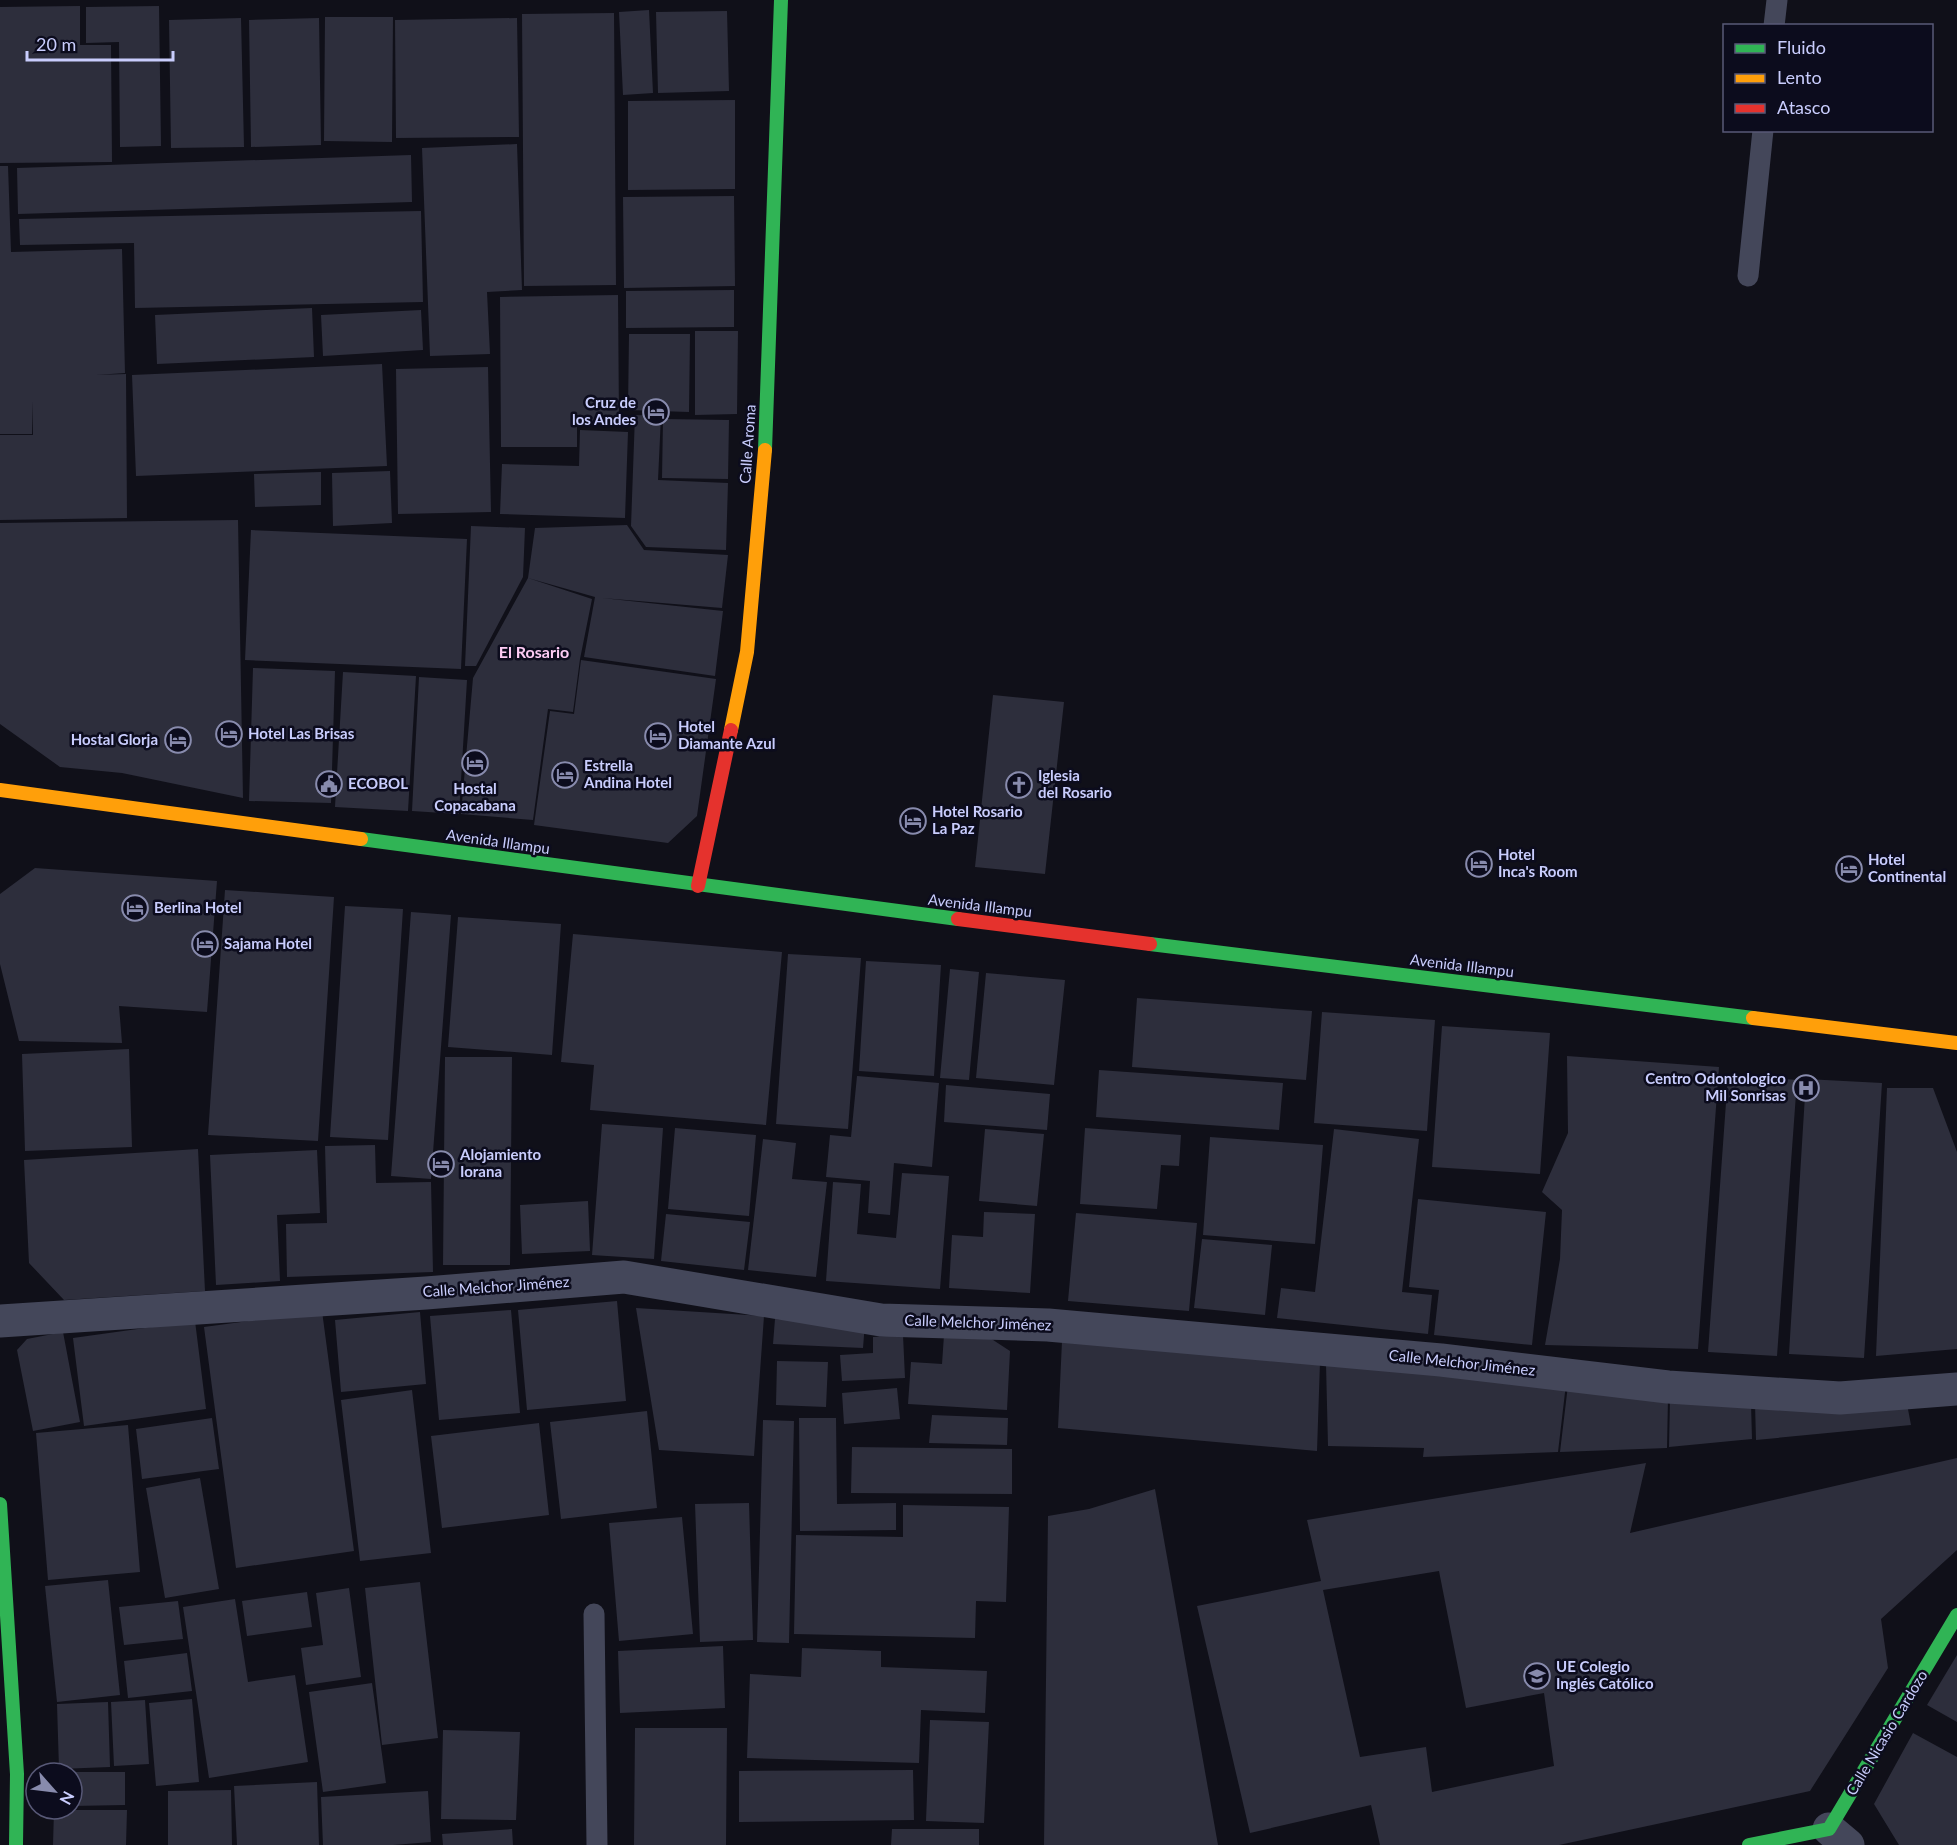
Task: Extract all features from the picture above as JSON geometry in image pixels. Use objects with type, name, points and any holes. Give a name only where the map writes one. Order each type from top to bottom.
[{"type":"main road","name":"Calle Aroma","points":[[698,886],[747,652],[766,428],[781,0]]},
{"type":"main road","name":"Avenida Illampu","points":[[0,790],[698,886],[1092,937],[1957,1043]]},
{"type":"main road","points":[[0,1504],[17,1774],[16,1845]]},
{"type":"main road","name":"Calle Nicasio Cardozo","points":[[1839,1837],[1957,1616]]},
{"type":"main road","points":[[1749,1845],[1839,1837]]},
{"type":"street","name":"Calle Melchor Jiménez","points":[[0,1321],[426,1293],[624,1277],[881,1320],[1048,1325],[1441,1360],[1668,1387],[1840,1398],[1957,1389]]},
{"type":"lane","points":[[1774,24],[1777,0]]},
{"type":"lane","points":[[1748,276],[1763,132]]},
{"type":"lane","points":[[594,1614],[597,1845]]},
{"type":"building","points":[[80,6],[80,45],[111,45],[112,162],[0,163],[0,7]]},
{"type":"building","points":[[159,6],[161,146],[120,147],[119,42],[86,43],[86,7]]},
{"type":"building","points":[[649,10],[653,93],[623,95],[619,12]]},
{"type":"building","points":[[727,11],[729,91],[658,93],[656,12]]},
{"type":"building","points":[[614,13],[616,285],[524,286],[522,14]]},
{"type":"building","points":[[325,17],[393,17],[392,142],[324,141]]},
{"type":"building","points":[[241,18],[244,147],[171,148],[169,20]]},
{"type":"building","points":[[319,18],[321,145],[251,147],[249,20]]},
{"type":"building","points":[[517,18],[519,137],[396,138],[395,20]]},
{"type":"building","points":[[735,100],[735,189],[628,190],[628,101]]},
{"type":"building","points":[[517,144],[522,290],[487,292],[490,354],[430,356],[422,148]]},
{"type":"building","points":[[411,155],[412,202],[18,214],[17,168]]},
{"type":"building","points":[[0,166],[8,166],[11,252],[122,249],[125,373],[96,375],[126,374],[127,518],[0,520],[0,435],[33,435],[33,401],[32,434],[0,434]]},
{"type":"building","points":[[734,196],[735,286],[624,288],[623,197]]},
{"type":"building","points":[[421,211],[423,302],[135,308],[134,243],[20,245],[19,219]]},
{"type":"building","points":[[734,290],[734,327],[626,328],[626,291]]},
{"type":"building","points":[[618,295],[619,422],[577,423],[577,447],[501,447],[500,297]]},
{"type":"building","points":[[312,308],[314,357],[157,364],[155,315]]},
{"type":"building","points":[[421,310],[423,350],[323,356],[321,315]]},
{"type":"building","points":[[695,331],[738,331],[737,414],[695,415]]},
{"type":"building","points":[[629,334],[690,334],[689,412],[628,410]]},
{"type":"building","points":[[382,364],[387,466],[136,476],[132,375]]},
{"type":"building","points":[[488,367],[491,512],[398,514],[396,369]]},
{"type":"building","points":[[635,415],[661,416],[658,480],[728,483],[726,550],[646,547],[631,526]]},
{"type":"building","points":[[663,419],[729,420],[728,479],[662,478]]},
{"type":"building","points":[[580,430],[628,432],[625,518],[500,514],[502,464],[579,466]]},
{"type":"building","points":[[390,471],[392,523],[333,526],[332,473]]},
{"type":"building","points":[[321,472],[321,505],[255,507],[254,474]]},
{"type":"building","points":[[238,520],[243,798],[122,773],[60,767],[0,724],[0,523]]},
{"type":"building","points":[[627,525],[644,550],[728,555],[722,608],[602,598],[723,611],[715,676],[584,657],[595,597],[528,578],[535,528]]},
{"type":"building","points":[[471,526],[525,528],[523,577],[476,666],[465,666]]},
{"type":"building","points":[[251,530],[467,539],[461,669],[245,660]]},
{"type":"building","points":[[528,578],[592,599],[580,659],[573,712],[548,709],[533,820],[461,814],[473,678]]},
{"type":"building","points":[[581,660],[716,679],[697,816],[668,843],[534,825],[550,711],[574,714]]},
{"type":"building","points":[[253,668],[335,671],[331,803],[249,801]]},
{"type":"building","points":[[343,672],[416,676],[408,811],[335,807]]},
{"type":"building","points":[[419,677],[467,680],[459,814],[412,811]]},
{"type":"building","name":"Iglesia del Rosario","points":[[993,695],[1064,702],[1045,874],[975,867]]},
{"type":"building","points":[[35,868],[217,881],[207,1012],[119,1006],[122,1043],[19,1041],[0,964],[0,894]]},
{"type":"building","points":[[225,890],[334,897],[318,1141],[208,1135]]},
{"type":"building","points":[[345,906],[403,909],[388,1140],[330,1137]]},
{"type":"building","points":[[411,912],[451,915],[431,1179],[391,1176]]},
{"type":"building","points":[[458,917],[561,924],[552,1055],[448,1047]]},
{"type":"building","points":[[573,934],[782,952],[766,1125],[590,1110],[594,1065],[561,1062]]},
{"type":"building","points":[[788,954],[861,958],[848,1129],[776,1124]]},
{"type":"building","points":[[866,961],[941,965],[934,1076],[859,1071]]},
{"type":"building","points":[[950,969],[979,972],[969,1080],[940,1078]]},
{"type":"building","points":[[986,973],[1065,980],[1054,1085],[976,1078]]},
{"type":"building","points":[[1137,998],[1312,1011],[1306,1080],[1132,1067]]},
{"type":"building","points":[[1322,1012],[1435,1020],[1427,1131],[1314,1123]]},
{"type":"building","points":[[1442,1026],[1550,1033],[1540,1174],[1432,1167]]},
{"type":"building","points":[[129,1049],[132,1147],[25,1151],[22,1054]]},
{"type":"building","points":[[1567,1056],[1719,1067],[1698,1349],[1545,1345],[1560,1259],[1562,1210],[1542,1192],[1568,1133]]},
{"type":"building","points":[[445,1057],[512,1057],[510,1265],[443,1265]]},
{"type":"building","points":[[1099,1070],[1283,1083],[1279,1130],[1096,1117]]},
{"type":"building","points":[[1728,1075],[1797,1080],[1777,1356],[1708,1352]]},
{"type":"building","points":[[857,1076],[939,1083],[932,1167],[894,1163],[890,1215],[868,1213],[870,1181],[826,1177],[830,1135],[851,1137]]},
{"type":"building","points":[[1806,1079],[1882,1083],[1864,1358],[1789,1354]]},
{"type":"building","points":[[946,1085],[1050,1094],[1047,1130],[944,1122]]},
{"type":"building","points":[[1887,1088],[1933,1088],[1957,1152],[1957,1349],[1876,1356]]},
{"type":"building","points":[[602,1124],[663,1128],[654,1259],[592,1255]]},
{"type":"building","points":[[675,1128],[756,1135],[749,1216],[668,1209]]},
{"type":"building","points":[[1085,1128],[1181,1135],[1179,1166],[1161,1165],[1157,1209],[1080,1204]]},
{"type":"building","points":[[985,1129],[1044,1134],[1037,1206],[979,1201]]},
{"type":"building","points":[[1334,1129],[1419,1139],[1402,1292],[1432,1295],[1428,1334],[1277,1318],[1281,1288],[1315,1292]]},
{"type":"building","points":[[1210,1137],[1323,1145],[1315,1244],[1203,1235]]},
{"type":"building","points":[[763,1139],[796,1143],[792,1179],[827,1182],[816,1277],[748,1270]]},
{"type":"building","points":[[375,1145],[376,1183],[431,1182],[433,1272],[287,1277],[286,1224],[327,1223],[325,1146]]},
{"type":"building","points":[[198,1149],[205,1291],[64,1300],[29,1263],[24,1160]]},
{"type":"building","points":[[317,1150],[320,1213],[277,1215],[280,1281],[216,1285],[210,1155]]},
{"type":"building","points":[[902,1173],[949,1176],[940,1289],[826,1281],[833,1182],[861,1184],[857,1234],[896,1238]]},
{"type":"building","points":[[1418,1199],[1546,1212],[1532,1345],[1434,1335],[1439,1290],[1409,1287]]},
{"type":"building","points":[[588,1201],[590,1251],[522,1254],[520,1205]]},
{"type":"building","points":[[984,1212],[1035,1214],[1030,1293],[949,1288],[952,1235],[983,1237]]},
{"type":"building","points":[[1076,1213],[1197,1223],[1189,1311],[1068,1301]]},
{"type":"building","points":[[666,1214],[750,1222],[744,1270],[661,1261]]},
{"type":"building","points":[[1202,1239],[1272,1245],[1265,1315],[1194,1308]]},
{"type":"building","points":[[617,1301],[626,1401],[527,1410],[518,1310]]},
{"type":"building","points":[[636,1308],[764,1316],[754,1456],[659,1450]]},
{"type":"building","points":[[511,1310],[520,1413],[439,1420],[430,1316]]},
{"type":"building","points":[[322,1311],[354,1551],[236,1568],[204,1327]]},
{"type":"building","points":[[420,1312],[426,1384],[341,1392],[335,1320]]},
{"type":"building","points":[[775,1319],[865,1323],[863,1348],[773,1344]]},
{"type":"building","points":[[195,1321],[206,1409],[84,1426],[73,1338]]},
{"type":"building","points":[[63,1332],[80,1422],[33,1431],[17,1350],[27,1339]]},
{"type":"building","points":[[903,1335],[905,1378],[842,1381],[840,1355],[873,1353],[873,1337]]},
{"type":"building","points":[[944,1335],[990,1338],[1010,1351],[1007,1410],[908,1404],[911,1362],[942,1364]]},
{"type":"building","points":[[1062,1341],[1320,1362],[1317,1451],[1058,1428]]},
{"type":"building","points":[[777,1361],[828,1362],[826,1407],[776,1405]]},
{"type":"building","points":[[1326,1364],[1566,1384],[1558,1452],[1423,1457],[1424,1448],[1328,1446]]},
{"type":"building","points":[[1568,1385],[1668,1398],[1667,1448],[1560,1452]]},
{"type":"building","points":[[897,1388],[900,1419],[844,1424],[842,1393]]},
{"type":"building","points":[[412,1390],[431,1553],[360,1561],[341,1400]]},
{"type":"building","points":[[1670,1399],[1751,1403],[1752,1439],[1669,1447]]},
{"type":"building","points":[[1755,1404],[1907,1404],[1911,1425],[1756,1440]]},
{"type":"building","points":[[647,1411],[657,1508],[561,1519],[550,1422]]},
{"type":"building","points":[[932,1415],[1008,1418],[1007,1445],[929,1443]]},
{"type":"building","points":[[212,1418],[219,1469],[142,1479],[136,1429]]},
{"type":"building","points":[[799,1418],[836,1418],[837,1504],[896,1503],[896,1530],[800,1531]]},
{"type":"building","points":[[763,1420],[794,1421],[789,1643],[757,1642]]},
{"type":"building","points":[[539,1423],[549,1515],[442,1528],[431,1436]]},
{"type":"building","points":[[128,1425],[140,1572],[48,1580],[36,1433]]},
{"type":"building","points":[[852,1447],[1012,1449],[1012,1494],[851,1493]]},
{"type":"building","name":"UE Colegio Inglés Católico","points":[[1957,1458],[1957,1550],[1881,1619],[1888,1668],[1810,1791],[1559,1845],[1380,1845],[1371,1805],[1250,1833],[1197,1606],[1321,1581],[1307,1520],[1646,1463],[1630,1533]],"holes":[[[1439,1571],[1466,1708],[1544,1693],[1554,1766],[1432,1792],[1426,1747],[1360,1757],[1323,1590]]]},
{"type":"building","points":[[200,1478],[219,1589],[165,1598],[146,1488]]},
{"type":"building","points":[[1155,1489],[1218,1845],[1044,1845],[1048,1516],[1089,1509]]},
{"type":"building","points":[[749,1503],[753,1640],[700,1642],[695,1504]]},
{"type":"building","points":[[903,1505],[1009,1507],[1006,1602],[976,1601],[975,1638],[794,1634],[796,1535],[903,1537]]},
{"type":"building","points":[[682,1517],[693,1634],[619,1641],[609,1523]]},
{"type":"building","points":[[108,1580],[120,1695],[57,1702],[45,1586]]},
{"type":"building","points":[[420,1582],[438,1738],[382,1745],[365,1588]]},
{"type":"building","points":[[349,1588],[361,1677],[306,1685],[301,1648],[323,1645],[316,1593]]},
{"type":"building","points":[[307,1592],[312,1627],[247,1636],[242,1601]]},
{"type":"building","points":[[235,1599],[248,1682],[295,1675],[308,1762],[209,1778],[183,1607]]},
{"type":"building","points":[[178,1601],[183,1639],[124,1645],[119,1607]]},
{"type":"building","points":[[723,1646],[725,1708],[620,1713],[618,1651]]},
{"type":"building","points":[[802,1648],[881,1651],[881,1667],[987,1671],[985,1713],[921,1710],[919,1763],[747,1758],[750,1674],[801,1677]]},
{"type":"building","points":[[187,1653],[192,1691],[128,1698],[124,1661]]},
{"type":"building","points":[[1957,1655],[1957,1722],[1927,1705]]},
{"type":"building","points":[[372,1683],[386,1783],[323,1792],[309,1692]]},
{"type":"building","points":[[192,1699],[199,1782],[156,1786],[149,1703]]},
{"type":"building","points":[[145,1700],[149,1764],[114,1766],[111,1702]]},
{"type":"building","points":[[108,1702],[110,1767],[84,1768],[84,1761],[59,1761],[57,1704]]},
{"type":"building","points":[[930,1720],[989,1722],[984,1823],[926,1821]]},
{"type":"building","points":[[635,1728],[727,1728],[726,1845],[634,1845]]},
{"type":"building","points":[[443,1730],[520,1732],[516,1820],[441,1819]]},
{"type":"building","points":[[1913,1733],[1957,1757],[1957,1845],[1899,1845],[1874,1804]]},
{"type":"building","points":[[913,1770],[914,1820],[739,1822],[739,1771]]},
{"type":"building","points":[[84,1772],[125,1772],[125,1805],[84,1806]]},
{"type":"building","points":[[317,1782],[319,1845],[237,1845],[234,1786]]},
{"type":"building","points":[[231,1790],[232,1845],[168,1845],[168,1791]]},
{"type":"building","points":[[428,1791],[431,1842],[393,1845],[323,1845],[321,1797]]},
{"type":"building","points":[[84,1810],[127,1810],[126,1845],[53,1845],[54,1821],[84,1821]]},
{"type":"building","points":[[512,1829],[513,1845],[443,1845],[442,1834]]},
{"type":"building","points":[[892,1829],[979,1829],[979,1845],[891,1845]]},
{"type":"traffic: fast","points":[[765,450],[781,0]]},
{"type":"traffic: fast","points":[[361,839],[958,919]]},
{"type":"traffic: fast","points":[[1150,944],[1753,1018]]},
{"type":"traffic: fast","points":[[0,1504],[17,1774],[16,1845]]},
{"type":"traffic: fast","points":[[1749,1845],[1829,1829],[1957,1615]]},
{"type":"traffic: slow","points":[[731,730],[747,652],[765,450]]},
{"type":"traffic: slow","points":[[0,790],[361,839]]},
{"type":"traffic: slow","points":[[1753,1018],[1957,1043]]},
{"type":"traffic: jam","points":[[698,886],[731,730]]},
{"type":"traffic: jam","points":[[958,919],[1150,944]]},
{"type":"place","name":"Cruz de los Andes","points":[[656,412]]},
{"type":"place","name":"Hotel Las Brisas","points":[[229,734]]},
{"type":"place","name":"Hotel Diamante Azul","points":[[658,736]]},
{"type":"place","name":"Hostal Glorja","points":[[178,740]]},
{"type":"place","name":"Hostal Copacabana","points":[[475,763]]},
{"type":"place","name":"Estrella Andina Hotel","points":[[565,775]]},
{"type":"place","name":"ECOBOL","points":[[329,784]]},
{"type":"place","name":"Iglesia del Rosario","points":[[1019,785]]},
{"type":"place","name":"Hotel Rosario La Paz","points":[[913,821]]},
{"type":"place","name":"Hotel Inca's Room","points":[[1479,864]]},
{"type":"place","name":"Hotel Continental","points":[[1849,869]]},
{"type":"place","name":"Berlina Hotel","points":[[135,908]]},
{"type":"place","name":"Sajama Hotel","points":[[205,944]]},
{"type":"place","name":"Centro Odontologico Mil Sonrisas","points":[[1806,1088]]},
{"type":"place","name":"Alojamiento Iorana","points":[[441,1164]]},
{"type":"place","name":"UE Colegio Inglés Católico","points":[[1537,1676]]},
{"type":"district","name":"El Rosario","points":[[534,652]]}]
